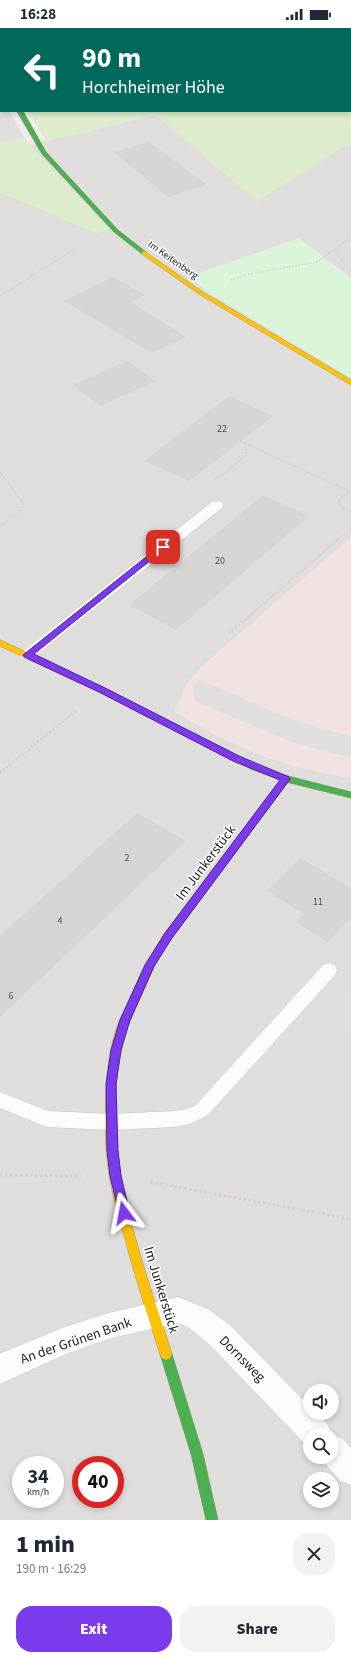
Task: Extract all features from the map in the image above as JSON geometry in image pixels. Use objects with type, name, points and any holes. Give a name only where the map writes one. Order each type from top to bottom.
[{"type":"street","name":"Im Keitenberg","points":[[21,112],[44,153],[116,231],[137,248],[201,293],[351,383]]},
{"type":"street","points":[[0,643],[102,690],[236,758],[286,779],[351,795]]},
{"type":"street","name":"Im Junkerstück","points":[[212,1520],[198,1454],[127,1225],[115,1176],[111,1122],[111,1084],[116,1050],[125,1020],[150,965],[168,936],[286,779]]},
{"type":"street","name":"Dornsweg","points":[[154,1315],[178,1310],[198,1318],[220,1336],[310,1428]]},
{"type":"street","name":"An der Grünen Bank","points":[[0,1370],[14,1362],[62,1342],[108,1326],[154,1315]]},
{"type":"street","points":[[339,1457],[351,1470]]},
{"type":"lane","points":[[27,655],[217,505]]},
{"type":"lane","points":[[0,1100],[47,1119],[111,1122],[174,1119],[190,1116],[202,1110],[329,970]]},
{"type":"path","points":[[201,293],[224,282],[249,274],[316,262],[351,237]]},
{"type":"path","points":[[0,296],[78,247]]},
{"type":"path","points":[[334,249],[347,268],[351,271]]},
{"type":"path","points":[[240,441],[350,492],[339,500],[341,507],[351,512]]},
{"type":"path","points":[[217,505],[200,496],[200,493],[246,456],[245,444]]},
{"type":"path","points":[[0,472],[23,503],[21,511],[0,526]]},
{"type":"path","points":[[229,633],[351,528]]},
{"type":"path","points":[[0,773],[102,690]]},
{"type":"path","points":[[0,1175],[115,1176],[351,1220]]},
{"type":"shaded area","points":[[0,112],[10,112],[25,138],[1,142]]},
{"type":"shaded area","points":[[156,115],[257,201],[351,142],[351,1520],[0,1520],[0,192],[96,233],[108,229],[29,145]]},
{"type":"shaded area","points":[[75,491],[158,531],[64,606],[0,572],[0,547]]},
{"type":"shaded area","points":[[351,537],[351,779],[296,767],[262,756],[219,737],[174,712],[188,682],[203,665]]},
{"type":"shaded area","points":[[204,681],[279,714],[312,726],[351,736],[351,758],[294,743],[195,701],[192,682]]},
{"type":"shaded area","points":[[264,944],[351,995],[351,1021],[275,1108],[170,1041]]},
{"type":"shaded area","points":[[2,1030],[71,1079],[0,1151],[0,1032]]},
{"type":"green space","points":[[29,112],[351,112],[351,142],[257,201],[156,115],[46,141]]},
{"type":"green space","points":[[25,138],[29,145],[109,229],[96,233],[0,192],[0,140],[2,142]]},
{"type":"green space","points":[[299,238],[351,278],[351,378],[206,291],[190,276]]},
{"type":"building","points":[[149,142],[207,185],[168,197],[114,152]]},
{"type":"building","points":[[113,277],[145,295],[131,302],[186,337],[152,353],[64,301]]},
{"type":"building","points":[[127,361],[156,381],[100,406],[73,385]]},
{"type":"building","points":[[229,396],[273,416],[189,481],[144,461]]},
{"type":"building","points":[[263,495],[309,516],[176,630],[129,605]]},
{"type":"building","points":[[137,813],[186,841],[0,1017],[0,936]]},
{"type":"building","points":[[300,858],[351,888],[351,918],[328,942],[296,922],[304,914],[267,891]]},
{"type":"traffic: fast","points":[[21,112],[44,153],[116,231],[144,253]]},
{"type":"traffic: fast","points":[[145,712],[254,767],[286,779],[351,795]]},
{"type":"traffic: fast","points":[[166,1354],[197,1454],[212,1520]]},
{"type":"traffic: slow","points":[[144,253],[201,293],[351,383]]},
{"type":"traffic: slow","points":[[0,643],[102,690],[145,712]]},
{"type":"traffic: slow","points":[[126,1018],[116,1052],[113,1075],[111,1110],[112,1152],[115,1176],[132,1244],[166,1354]]},
{"type":"traffic: jam","points":[[126,1018],[150,965],[168,936],[286,779]]},
{"type":"route","points":[[124,1213],[115,1176],[112,1150],[111,1084],[116,1050],[125,1020],[135,994],[150,965],[168,936],[286,779],[254,767],[102,690],[27,655],[163,547]]}]
